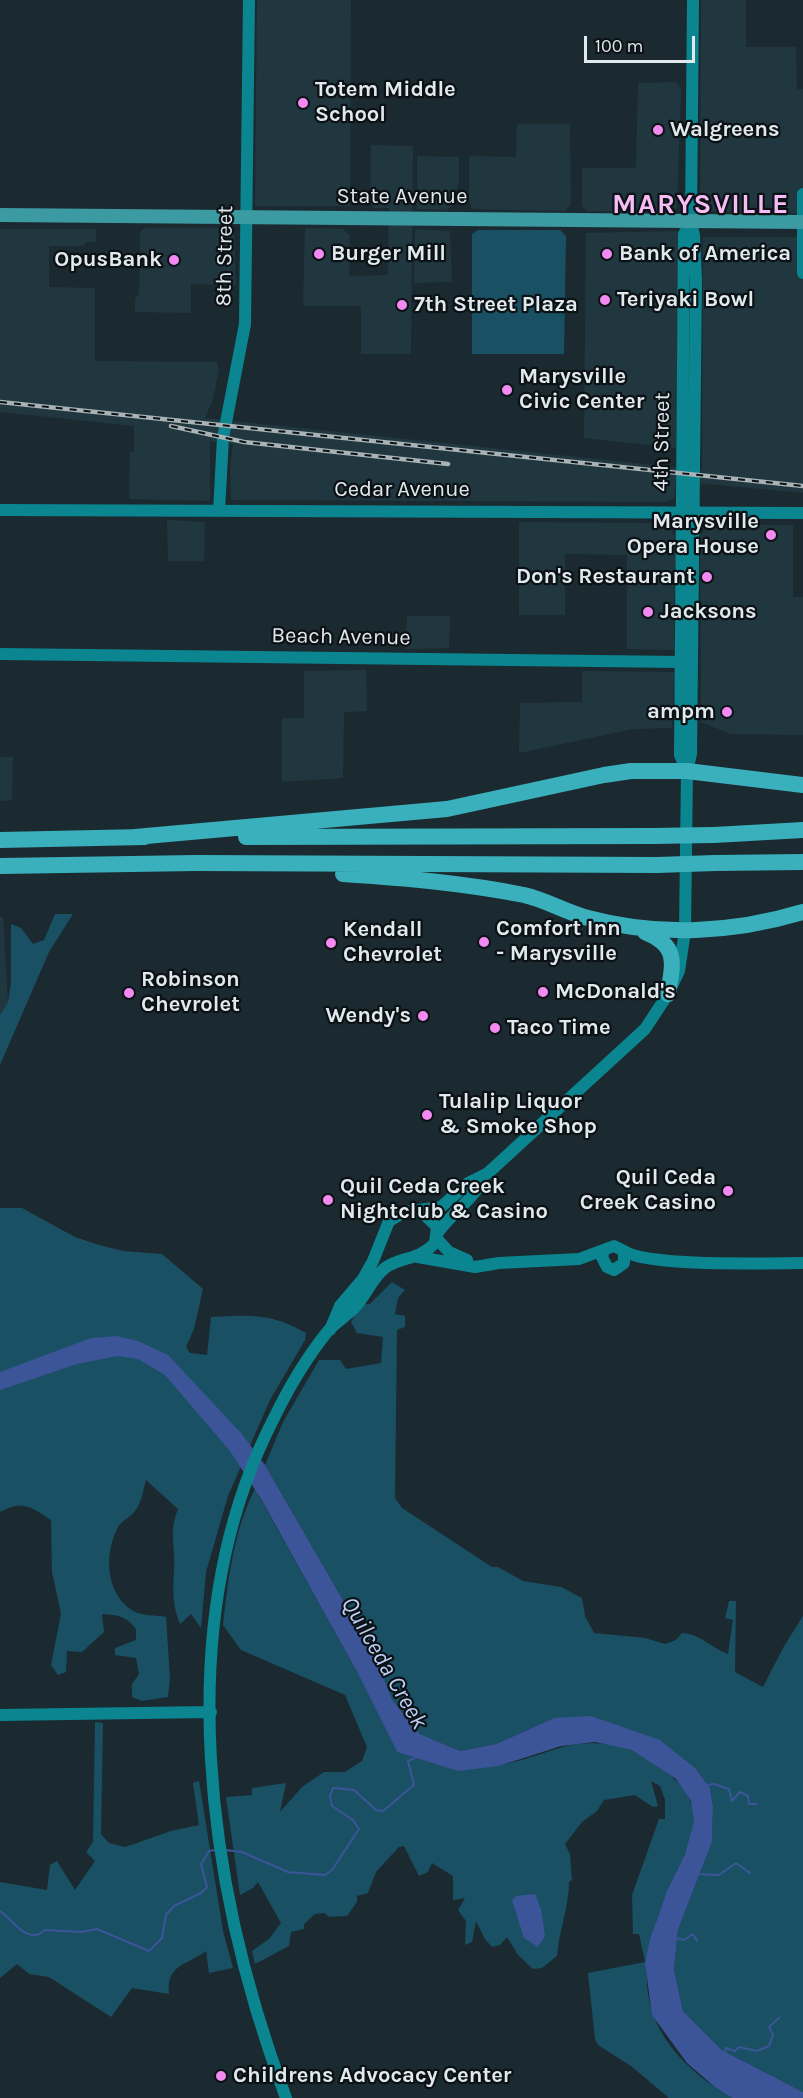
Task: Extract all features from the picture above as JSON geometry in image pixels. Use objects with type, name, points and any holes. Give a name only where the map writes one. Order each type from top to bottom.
[{"type":"highway","points":[[135,837],[447,809],[617,772],[687,771],[803,785]]},
{"type":"highway","points":[[0,840],[135,837],[653,836],[803,830]]},
{"type":"highway","points":[[0,866],[196,863],[657,865],[803,862]]},
{"type":"highway","points":[[196,863],[410,878],[477,887],[527,896],[587,918],[639,929],[685,931],[767,923],[803,912]]},
{"type":"highway","points":[[639,929],[659,938],[667,945],[673,959],[668,994]]},
{"type":"main road","name":"8th Street","points":[[219,511],[223,438],[245,324],[249,0]]},
{"type":"main road","name":"4th Street","points":[[687,771],[680,755],[687,512],[695,411],[696,280],[694,235],[691,222],[693,0]]},
{"type":"main road","points":[[803,194],[803,273]]},
{"type":"main road","name":"State Avenue","points":[[0,215],[803,222]]},
{"type":"main road","name":"4th Street","points":[[483,1177],[645,1029],[668,994],[679,971],[685,931],[687,771],[691,754],[683,367],[684,234],[691,222]]},
{"type":"main road","points":[[683,367],[690,370],[690,401],[695,411]]},
{"type":"main road","name":"Cedar Avenue","points":[[0,510],[803,513]]},
{"type":"main road","name":"Beach Avenue","points":[[0,654],[681,662]]},
{"type":"main road","points":[[330,1330],[340,1306],[374,1262],[386,1226],[394,1216],[441,1207],[468,1183],[483,1177]]},
{"type":"main road","points":[[285,2098],[266,2044],[244,1965],[230,1902],[216,1811],[211,1712],[213,1635],[226,1550],[249,1470],[284,1397],[318,1346],[330,1330],[356,1306],[383,1269],[418,1257],[429,1249],[449,1217],[481,1186],[483,1177]]},
{"type":"main road","points":[[416,1211],[433,1221],[437,1236],[455,1256],[485,1264]]},
{"type":"main road","points":[[382,1237],[388,1254],[404,1261]]},
{"type":"main road","points":[[418,1257],[462,1266],[548,1262],[585,1258],[614,1246],[633,1256],[683,1262],[803,1263]]},
{"type":"main road","points":[[604,1250],[602,1257],[604,1264]]},
{"type":"main road","points":[[622,1266],[626,1259],[624,1251]]},
{"type":"main road","points":[[548,1262],[571,1266],[604,1264],[614,1270],[633,1263],[664,1265],[683,1262]]},
{"type":"main road","points":[[0,1715],[211,1712]]},
{"type":"shaded area","name":"Totem Middle School","points":[[257,0],[351,0],[350,206],[255,206]]},
{"type":"shaded area","points":[[701,0],[746,0],[746,47],[796,47],[797,89],[803,89],[803,213],[700,211]]},
{"type":"shaded area","points":[[676,82],[681,89],[677,208],[663,212],[587,211],[582,206],[582,168],[636,168],[638,83]]},
{"type":"shaded area","points":[[517,124],[570,124],[571,204],[565,211],[472,209],[469,201],[469,156],[516,157]]},
{"type":"shaded area","points":[[371,145],[413,146],[411,354],[361,354],[361,306],[303,306],[305,228],[343,229],[350,236],[349,276],[388,275],[389,208],[374,208],[370,203]]},
{"type":"shaded area","points":[[417,156],[459,157],[459,182],[451,207],[447,210],[417,209]]},
{"type":"shaded area","points":[[144,228],[227,228],[234,232],[236,285],[191,284],[191,313],[135,312],[135,299],[139,294],[140,232]]},
{"type":"shaded area","points":[[0,229],[96,229],[96,242],[87,242],[83,246],[49,246],[49,287],[95,288],[95,361],[217,362],[219,369],[213,399],[205,418],[702,470],[703,237],[803,237],[803,493],[676,481],[674,498],[666,502],[231,500],[230,470],[233,444],[210,441],[210,501],[129,499],[130,452],[134,452],[134,426],[0,412]]},
{"type":"shaded area","points":[[415,229],[450,231],[452,282],[414,283]]},
{"type":"shaded area","points":[[478,230],[560,230],[566,236],[564,354],[472,354],[472,234]]},
{"type":"shaded area","points":[[677,231],[679,234],[676,448],[584,438],[586,233]]},
{"type":"shaded area","points":[[167,520],[205,522],[204,561],[168,561]]},
{"type":"shaded area","points":[[519,522],[649,523],[669,526],[675,537],[674,650],[627,649],[627,555],[565,554],[565,615],[519,615]]},
{"type":"shaded area","points":[[707,525],[793,525],[793,597],[803,597],[803,735],[731,734],[701,722],[700,536]]},
{"type":"shaded area","points":[[407,616],[450,616],[449,648],[406,649]]},
{"type":"shaded area","points":[[366,670],[367,711],[344,712],[343,778],[282,782],[282,718],[304,718],[304,671]]},
{"type":"shaded area","points":[[582,671],[674,672],[672,728],[633,729],[519,753],[520,703],[582,702]]},
{"type":"shaded area","points":[[0,757],[13,757],[12,800],[0,801]]},
{"type":"shaded area","points":[[55,914],[73,914],[49,952],[0,1065],[0,1015],[8,1002],[11,983],[11,924],[21,928],[33,944],[44,940]]},
{"type":"shaded area","points":[[0,917],[3,917],[8,1002],[0,1015]]},
{"type":"shaded area","points":[[0,1208],[22,1208],[75,1237],[99,1245],[123,1251],[162,1254],[203,1289],[194,1329],[186,1347],[190,1353],[207,1355],[211,1317],[260,1317],[282,1322],[306,1333],[305,1340],[270,1400],[228,1496],[206,1572],[201,1628],[191,1614],[180,1624],[174,1604],[173,1526],[178,1509],[146,1480],[137,1507],[118,1527],[113,1537],[109,1561],[112,1584],[117,1594],[124,1604],[136,1613],[166,1617],[170,1678],[168,1697],[142,1701],[132,1697],[132,1684],[139,1674],[136,1658],[115,1655],[115,1648],[136,1640],[136,1629],[129,1621],[117,1616],[102,1614],[104,1632],[82,1652],[67,1651],[66,1672],[58,1675],[51,1665],[61,1614],[52,1572],[51,1520],[21,1506],[0,1512]]},
{"type":"shaded area","points":[[392,1282],[405,1290],[398,1298],[395,1314],[405,1316],[405,1327],[397,1330],[395,1498],[402,1508],[492,1567],[498,1567],[523,1581],[561,1587],[582,1598],[585,1616],[594,1633],[645,1638],[665,1644],[676,1640],[682,1633],[699,1638],[728,1654],[733,1620],[725,1618],[729,1601],[736,1601],[735,1672],[763,1687],[803,1616],[803,2092],[722,2050],[683,2011],[674,1969],[678,1930],[712,1842],[713,1806],[710,1788],[696,1769],[554,1718],[496,1744],[460,1751],[420,1734],[393,1701],[373,1652],[265,1465],[283,1422],[319,1360],[340,1360],[346,1369],[381,1363],[383,1337],[357,1333],[351,1322],[361,1304],[370,1304]]},
{"type":"shaded area","points":[[255,1489],[356,1670],[397,1752],[466,1763],[501,1765],[576,1744],[608,1745],[638,1753],[670,1775],[681,1786],[693,1807],[694,1823],[687,1849],[655,1924],[648,1955],[647,1983],[652,2009],[662,2033],[679,2056],[702,2078],[732,2098],[669,2098],[631,2066],[598,2045],[595,2039],[588,1973],[645,1962],[639,1934],[633,1934],[632,1895],[659,1819],[665,1819],[665,1800],[660,1786],[651,1781],[658,1806],[653,1807],[635,1795],[604,1800],[597,1811],[582,1822],[565,1844],[570,1854],[572,1880],[569,1882],[557,1956],[542,1968],[533,1969],[518,1955],[507,1937],[500,1945],[492,1947],[476,1921],[472,1942],[465,1945],[466,1921],[458,1910],[465,1898],[453,1900],[453,1876],[432,1863],[428,1872],[419,1876],[404,1846],[399,1847],[376,1872],[368,1893],[357,1896],[357,1902],[347,1916],[329,1917],[324,1913],[315,1914],[304,1924],[304,1929],[291,1932],[289,1946],[255,1964],[252,1951],[269,1939],[281,1923],[258,1882],[253,1888],[240,1895],[226,1797],[252,1795],[252,1788],[286,1783],[280,1812],[302,1787],[324,1772],[345,1772],[362,1761],[367,1747],[345,1695],[241,1650],[223,1625],[237,1538]]},
{"type":"shaded area","points":[[95,1722],[103,1723],[101,1834],[109,1843],[125,1847],[171,1831],[199,1825],[193,1783],[199,1781],[223,1931],[233,1968],[209,1973],[206,1951],[174,1971],[169,1984],[169,1994],[132,1988],[111,2017],[49,1977],[29,1974],[17,1964],[0,1978],[0,1882],[47,1890],[50,1865],[57,1861],[75,1890],[95,1861],[86,1852],[93,1842]]},
{"type":"water","name":"Quilceda Creek","points":[[117,1336],[138,1341],[168,1355],[241,1433],[265,1465],[373,1652],[393,1701],[420,1734],[460,1751],[496,1744],[554,1718],[591,1716],[660,1740],[696,1769],[710,1788],[713,1806],[712,1842],[678,1930],[674,1969],[683,2011],[722,2050],[803,2092],[803,2098],[732,2098],[716,2088],[687,2063],[652,2015],[645,1963],[650,1939],[667,1891],[685,1854],[694,1822],[691,1801],[676,1779],[632,1750],[595,1742],[561,1746],[499,1766],[458,1771],[397,1752],[356,1670],[261,1499],[230,1451],[165,1375],[138,1359],[117,1356],[77,1364],[0,1390],[0,1372],[91,1338]]},
{"type":"water","points":[[535,1894],[541,1909],[545,1936],[538,1947],[524,1938],[512,1900],[516,1896]]},
{"type":"waterway","points":[[225,1850],[242,1852],[288,1872],[325,1875],[332,1870],[359,1829],[353,1820],[332,1806],[330,1796],[333,1788],[354,1790],[376,1810],[383,1811],[414,1785],[408,1761],[415,1758]]},
{"type":"waterway","points":[[708,1785],[714,1784],[729,1789],[732,1801],[740,1792],[748,1796],[749,1804],[756,1804]]},
{"type":"waterway","points":[[0,1911],[21,1930],[33,1935],[45,1930],[81,1932],[97,1929],[149,1951],[162,1938],[166,1915],[174,1906],[201,1893],[207,1887],[201,1864],[209,1851],[216,1850]]},
{"type":"waterway","points":[[697,1874],[719,1875],[736,1863],[750,1873]]},
{"type":"waterway","points":[[676,1938],[684,1940],[693,1934],[697,1941]]},
{"type":"waterway","points":[[725,2053],[726,2048],[735,2051],[739,2047],[757,2051],[769,2046],[773,2035],[769,2027],[779,2018]]},
{"type":"railway","points":[[0,402],[803,486]]},
{"type":"railway","points":[[171,426],[244,442],[448,464]]},
{"type":"place","name":"Totem Middle School","points":[[303,103]]},
{"type":"place","name":"Walgreens","points":[[658,130]]},
{"type":"place","name":"Burger Mill","points":[[319,254]]},
{"type":"place","name":"Bank of America","points":[[607,254]]},
{"type":"place","name":"OpusBank","points":[[174,260]]},
{"type":"place","name":"Teriyaki Bowl","points":[[605,300]]},
{"type":"place","name":"7th Street Plaza","points":[[402,305]]},
{"type":"place","name":"Marysville Civic Center","points":[[507,390]]},
{"type":"place","name":"Marysville Opera House","points":[[771,535]]},
{"type":"place","name":"Don's Restaurant","points":[[707,577]]},
{"type":"place","name":"Jacksons","points":[[648,612]]},
{"type":"place","name":"ampm","points":[[727,712]]},
{"type":"place","name":"Comfort Inn - Marysville","points":[[484,942]]},
{"type":"place","name":"Kendall Chevrolet","points":[[331,943]]},
{"type":"place","name":"McDonald's","points":[[543,992]]},
{"type":"place","name":"Robinson Chevrolet","points":[[129,993]]},
{"type":"place","name":"Wendy's","points":[[423,1016]]},
{"type":"place","name":"Taco Time","points":[[495,1028]]},
{"type":"place","name":"Tulalip Liquor & Smoke Shop","points":[[427,1115]]},
{"type":"place","name":"Quil Ceda Creek Casino","points":[[728,1191]]},
{"type":"place","name":"Quil Ceda Creek Nightclub & Casino","points":[[328,1200]]},
{"type":"place","name":"Childrens Advocacy Center","points":[[221,2076]]},
{"type":"district","name":"MARYSVILLE","points":[[701,205]]}]
